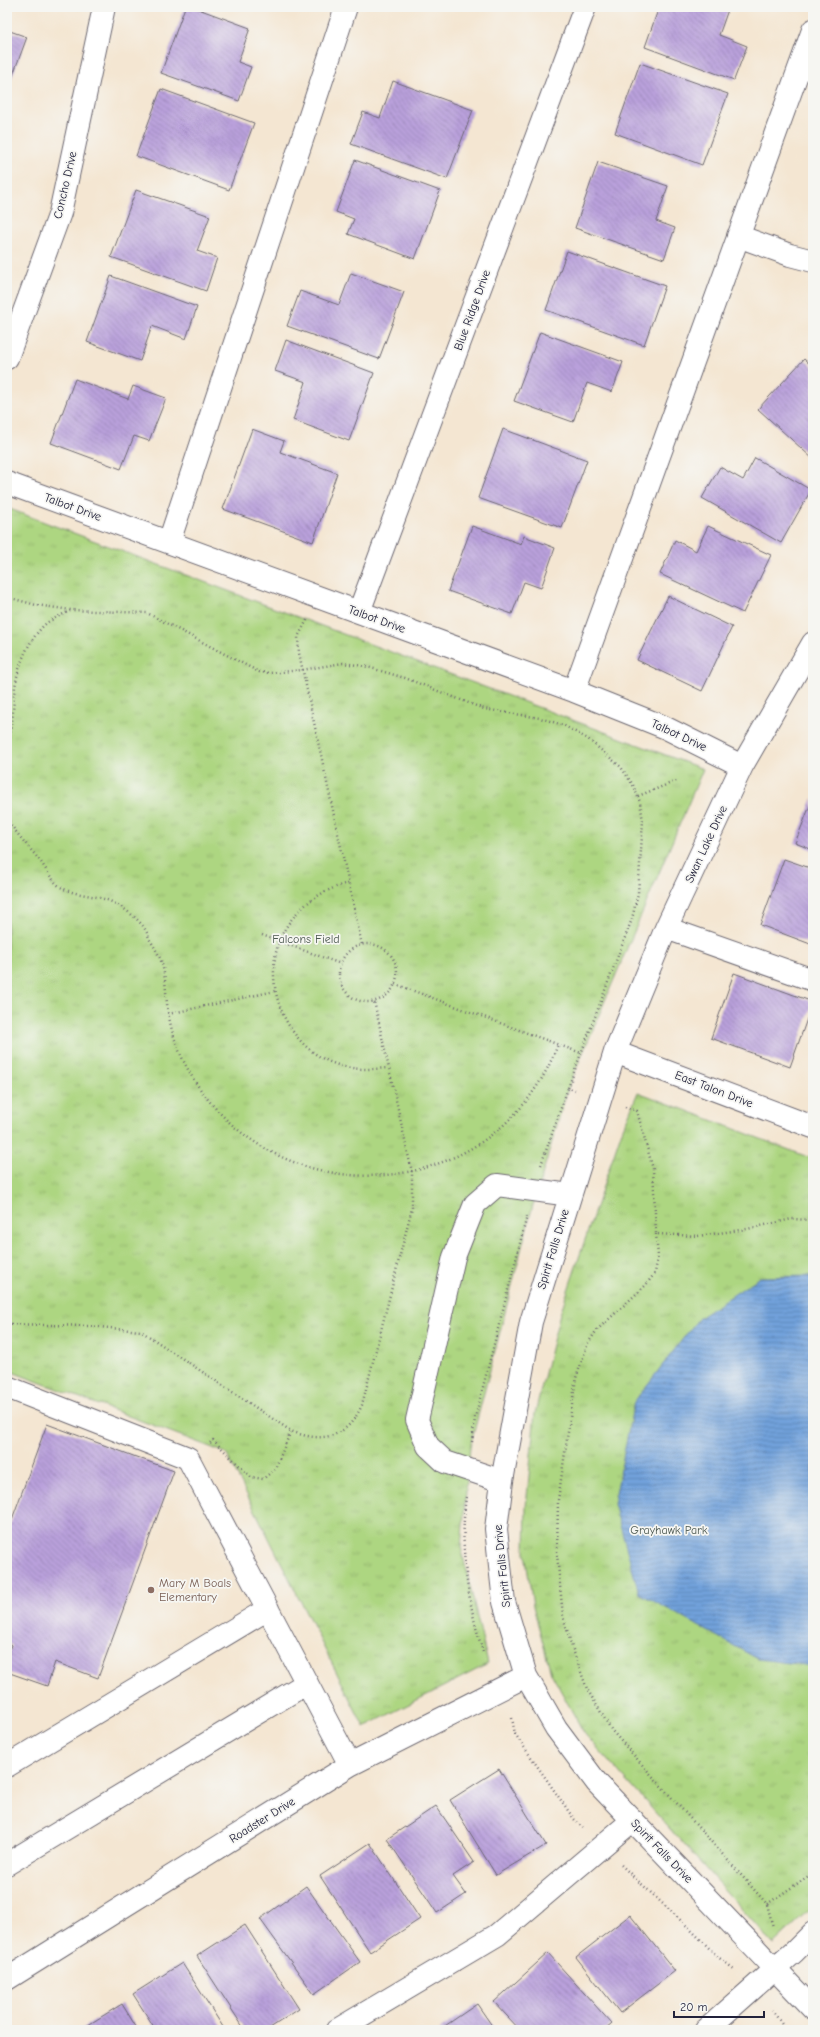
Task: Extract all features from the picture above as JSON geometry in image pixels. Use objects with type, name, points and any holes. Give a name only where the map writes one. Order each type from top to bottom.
[{"type":"street","name":"Concho Drive","points":[[7,358],[60,213],[104,7]]},
{"type":"street","points":[[169,542],[346,7]]},
{"type":"street","name":"Blue Ridge Drive","points":[[359,612],[585,7]]},
{"type":"street","points":[[574,691],[813,30]]},
{"type":"street","points":[[738,236],[790,255],[813,261]]},
{"type":"street","name":"Talbot Drive","points":[[7,483],[574,691],[664,727],[742,766]]},
{"type":"street","name":"Swan Lake Drive","points":[[615,1052],[666,928],[742,766],[813,643]]},
{"type":"street","points":[[666,928],[813,980]]},
{"type":"street","name":"Spirit Falls Drive","points":[[615,1052],[531,1322],[502,1481],[496,1529],[504,1602],[526,1676],[556,1728],[597,1783],[813,2010]]},
{"type":"street","name":"East Talon Drive","points":[[615,1052],[813,1127]]},
{"type":"street","points":[[502,1481],[445,1462],[428,1446],[416,1420],[454,1257],[475,1204],[497,1185],[570,1195]]},
{"type":"street","points":[[7,1387],[188,1458],[350,1765]]},
{"type":"street","points":[[7,1766],[268,1608]]},
{"type":"street","name":"Roadster Drive","points":[[7,1979],[350,1765],[526,1676]]},
{"type":"street","points":[[7,1864],[307,1683]]},
{"type":"street","points":[[337,2030],[497,1934],[633,1820]]},
{"type":"street","points":[[706,2030],[813,1933]]},
{"type":"path","points":[[7,597],[36,605],[71,610],[147,613],[259,672],[270,673],[302,670],[343,663],[364,666],[406,678],[484,709],[540,718],[563,725],[588,739],[621,767],[634,785],[638,796],[643,821],[638,893],[632,919],[568,1088],[637,1111],[653,1169],[658,1256],[656,1273],[646,1286],[597,1330],[588,1343],[576,1378],[558,1500],[557,1554],[564,1616],[572,1648],[587,1689],[612,1731],[767,1904],[813,1873]]},
{"type":"path","points":[[333,602],[324,624],[308,618],[298,637],[302,670],[362,945]]},
{"type":"path","points":[[7,748],[13,720],[14,694],[21,664],[31,641],[48,622],[71,610]]},
{"type":"path","points":[[638,796],[679,780]]},
{"type":"path","points":[[7,818],[15,831],[58,885],[74,892],[105,899],[124,909],[144,927],[160,959],[165,981],[168,1014],[177,1046],[189,1072],[205,1096],[224,1118],[246,1137],[271,1152],[297,1164],[325,1172],[354,1176],[383,1176],[412,1172],[439,1164],[464,1153],[489,1137],[510,1119],[533,1092],[544,1074],[558,1044]]},
{"type":"path","points":[[348,883],[329,889],[311,900],[296,914],[284,931],[273,970],[275,991],[281,1012],[291,1031],[306,1047],[325,1059],[345,1067],[367,1070],[388,1068]]},
{"type":"path","points":[[262,935],[341,964]]},
{"type":"path","points":[[362,945],[375,945],[389,953],[397,968],[395,984],[385,997],[374,1001],[361,1002],[347,993],[339,979],[341,964],[351,949],[362,945]]},
{"type":"path","points":[[395,984],[581,1053]]},
{"type":"path","points":[[168,1014],[275,991]]},
{"type":"path","points":[[7,1324],[89,1326],[142,1331],[291,1431],[305,1437],[319,1438],[334,1435],[346,1428],[356,1418],[359,1412],[412,1208],[412,1172],[374,1001]]},
{"type":"path","points":[[656,1234],[698,1236],[747,1229],[792,1219],[813,1220]]},
{"type":"path","points":[[190,1462],[213,1440],[251,1477],[263,1479],[275,1469],[291,1431]]},
{"type":"path","points":[[772,2010],[786,2030]]},
{"type":"green space","name":"Falcons Field","points":[[7,508],[703,769],[568,1088],[531,1212],[470,1447],[461,1547],[488,1664],[364,1727],[226,1453],[7,1370]]},
{"type":"green space","name":"Grayhawk Park","points":[[638,1092],[813,1159],[813,1907],[773,1944],[584,1733],[551,1673],[533,1606],[525,1553],[526,1507],[535,1413],[559,1317],[621,1133]]},
{"type":"water","points":[[813,1276],[813,1666],[758,1659],[639,1593],[614,1504],[634,1402],[699,1318],[760,1277]]},
{"type":"building","points":[[185,7],[193,7],[250,28],[238,62],[251,67],[239,101],[161,73]]},
{"type":"building","points":[[659,7],[729,7],[719,35],[747,46],[734,80],[645,47]]},
{"type":"building","points":[[7,30],[27,37],[7,91]]},
{"type":"building","points":[[640,63],[728,94],[702,165],[615,133]]},
{"type":"building","points":[[393,81],[473,110],[447,179],[351,144],[363,112],[380,118]]},
{"type":"building","points":[[161,89],[254,123],[229,190],[136,156]]},
{"type":"building","points":[[355,160],[440,191],[415,259],[348,234],[354,219],[336,212]]},
{"type":"building","points":[[598,162],[668,186],[656,221],[675,228],[664,259],[575,228]]},
{"type":"building","points":[[136,190],[210,216],[197,251],[217,258],[206,291],[111,257]]},
{"type":"building","points":[[567,251],[665,286],[644,345],[546,310]]},
{"type":"building","points":[[351,273],[404,292],[379,359],[287,326],[300,291],[339,305]]},
{"type":"building","points":[[111,276],[197,307],[186,339],[152,326],[140,361],[87,342]]},
{"type":"building","points":[[540,332],[623,362],[612,392],[587,383],[573,422],[514,401]]},
{"type":"building","points":[[286,340],[374,373],[349,441],[293,420],[306,382],[275,371]]},
{"type":"building","points":[[804,359],[813,367],[813,459],[758,409]]},
{"type":"building","points":[[75,379],[128,399],[133,386],[166,398],[149,441],[134,436],[121,469],[51,443]]},
{"type":"building","points":[[252,429],[284,441],[280,452],[337,473],[313,542],[223,509]]},
{"type":"building","points":[[503,429],[587,460],[562,528],[478,498]]},
{"type":"building","points":[[755,458],[811,490],[781,543],[702,498],[720,467],[743,480]]},
{"type":"building","points":[[472,526],[521,544],[524,536],[555,548],[541,588],[524,582],[512,614],[448,591]]},
{"type":"building","points":[[708,526],[771,555],[743,613],[660,574],[675,540],[696,551]]},
{"type":"building","points":[[668,596],[732,627],[702,691],[637,660]]},
{"type":"building","points":[[813,798],[813,850],[795,843]]},
{"type":"building","points":[[784,859],[813,869],[813,945],[760,925]]},
{"type":"building","points":[[734,973],[813,1002],[790,1067],[711,1038]]},
{"type":"building","points":[[47,1424],[174,1471],[98,1678],[55,1662],[47,1686],[7,1672],[7,1659],[12,1645],[7,1643],[7,1533]]},
{"type":"building","points":[[499,1769],[546,1845],[496,1875],[450,1800]]},
{"type":"building","points":[[436,1806],[474,1862],[453,1876],[466,1894],[437,1913],[387,1839]]},
{"type":"building","points":[[370,1843],[420,1919],[370,1952],[320,1876]]},
{"type":"building","points":[[306,1886],[360,1962],[314,1994],[260,1919]]},
{"type":"building","points":[[630,1915],[675,1971],[620,2013],[576,1957]]},
{"type":"building","points":[[245,1925],[299,2009],[267,2030],[245,2030],[197,1956]]},
{"type":"building","points":[[548,1953],[612,2024],[605,2030],[520,2030],[494,2002]]},
{"type":"building","points":[[182,1963],[225,2030],[156,2030],[133,1994]]},
{"type":"building","points":[[122,2004],[138,2030],[80,2030]]},
{"type":"building","points":[[477,2004],[495,2030],[439,2030]]},
{"type":"place","name":"Mary M Boals Elementary","points":[[151,1590]]}]
